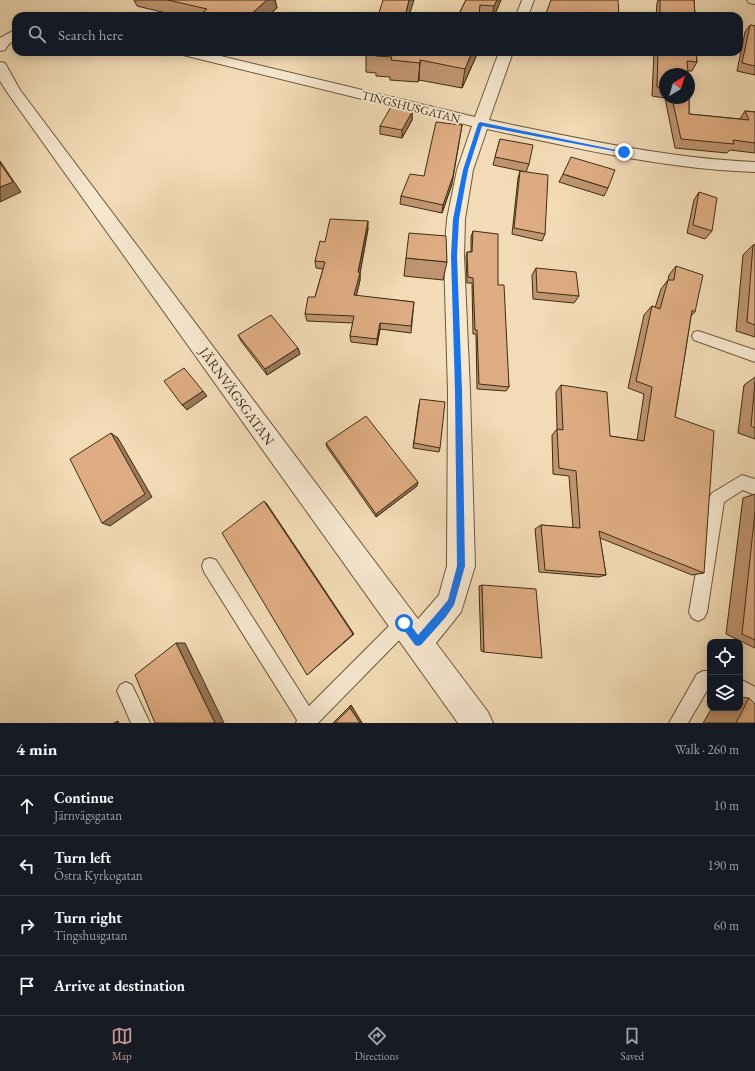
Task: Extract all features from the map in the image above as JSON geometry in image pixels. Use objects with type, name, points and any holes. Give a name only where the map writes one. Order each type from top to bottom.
[{"type":"street","points":[[524,12],[528,0]]},
{"type":"street","points":[[0,46],[12,36]]},
{"type":"street","name":"TINGSHUSGATAN","points":[[204,56],[480,124],[624,152],[692,162],[755,167]]},
{"type":"street","points":[[418,642],[451,602],[461,566],[459,407],[454,256],[456,219],[465,170],[505,56]]},
{"type":"street","name":"JÄRNVÄGSGATAN","points":[[0,66],[4,76],[19,98],[477,723]]},
{"type":"lane","points":[[698,336],[755,356]]},
{"type":"lane","points":[[698,612],[717,498],[742,482],[755,488]]},
{"type":"lane","points":[[210,566],[306,722],[404,623]]},
{"type":"lane","points":[[678,723],[704,680],[707,680]]},
{"type":"lane","points":[[743,690],[755,697]]},
{"type":"lane","points":[[126,691],[141,723]]},
{"type":"building","points":[[168,0],[267,0],[254,12],[203,12],[207,9]]},
{"type":"building","points":[[383,0],[409,0],[406,12],[379,12]]},
{"type":"building","points":[[466,0],[497,0],[494,6],[480,5],[479,12],[460,12]]},
{"type":"building","points":[[551,0],[618,0],[619,12],[546,12]]},
{"type":"building","points":[[660,0],[694,0],[695,12],[660,12]]},
{"type":"building","points":[[750,25],[755,26],[755,66],[742,63]]},
{"type":"building","points":[[376,56],[470,56],[465,69],[420,60],[420,63],[391,60],[392,57]]},
{"type":"building","points":[[658,56],[696,56],[697,62],[687,61],[688,68],[659,68],[659,87],[657,87]]},
{"type":"building","points":[[673,104],[689,104],[689,114],[749,120],[745,111],[755,112],[755,143],[733,140],[734,144],[681,139]]},
{"type":"building","points":[[391,107],[412,112],[402,130],[380,126]]},
{"type":"building","points":[[436,122],[462,125],[453,176],[443,205],[401,196],[410,174],[424,176]]},
{"type":"building","points":[[500,139],[533,145],[529,164],[495,157]]},
{"type":"building","points":[[571,157],[615,170],[608,188],[563,174]]},
{"type":"building","points":[[0,163],[13,182],[0,187]]},
{"type":"building","points":[[520,171],[548,175],[545,234],[514,228]]},
{"type":"building","points":[[699,192],[717,198],[712,231],[693,225]]},
{"type":"building","points":[[330,219],[368,221],[358,272],[360,273],[354,295],[414,302],[411,326],[380,323],[377,339],[350,336],[354,316],[305,314],[308,297],[315,297],[325,262],[315,261],[320,241],[325,242]]},
{"type":"building","points":[[473,231],[498,234],[498,285],[504,285],[509,387],[479,384],[473,278],[468,277],[467,252],[472,252]]},
{"type":"building","points":[[409,233],[446,236],[447,262],[406,258]]},
{"type":"building","points":[[753,245],[755,245],[755,325],[747,322]]},
{"type":"building","points":[[676,266],[703,275],[695,312],[692,310],[675,417],[714,431],[704,573],[599,531],[606,575],[545,570],[541,525],[580,528],[576,471],[559,468],[557,429],[563,430],[561,385],[607,392],[610,436],[644,441],[652,387],[636,381],[652,306],[660,309],[668,280],[674,280]]},
{"type":"building","points":[[536,268],[576,272],[579,296],[537,292]]},
{"type":"building","points":[[271,315],[298,348],[265,369],[238,335]]},
{"type":"building","points":[[184,368],[203,391],[182,405],[164,381]]},
{"type":"building","points":[[755,382],[755,428],[751,426]]},
{"type":"building","points":[[420,399],[445,402],[440,448],[414,443]]},
{"type":"building","points":[[366,416],[418,482],[376,514],[326,443]]},
{"type":"building","points":[[111,433],[145,494],[102,523],[70,459]]},
{"type":"building","points":[[264,501],[353,634],[307,675],[222,533]]},
{"type":"building","points":[[755,512],[755,640],[742,634]]},
{"type":"building","points":[[482,585],[536,589],[542,658],[484,652]]},
{"type":"building","points":[[176,643],[215,723],[155,723],[135,675]]},
{"type":"building","points":[[749,698],[755,704],[755,723],[736,723]]},
{"type":"building","points":[[350,708],[360,723],[335,723]]},
{"type":"route","points":[[404,623],[418,642],[451,602],[461,566],[462,514],[454,256],[456,219],[465,170],[480,124],[624,152]]}]
